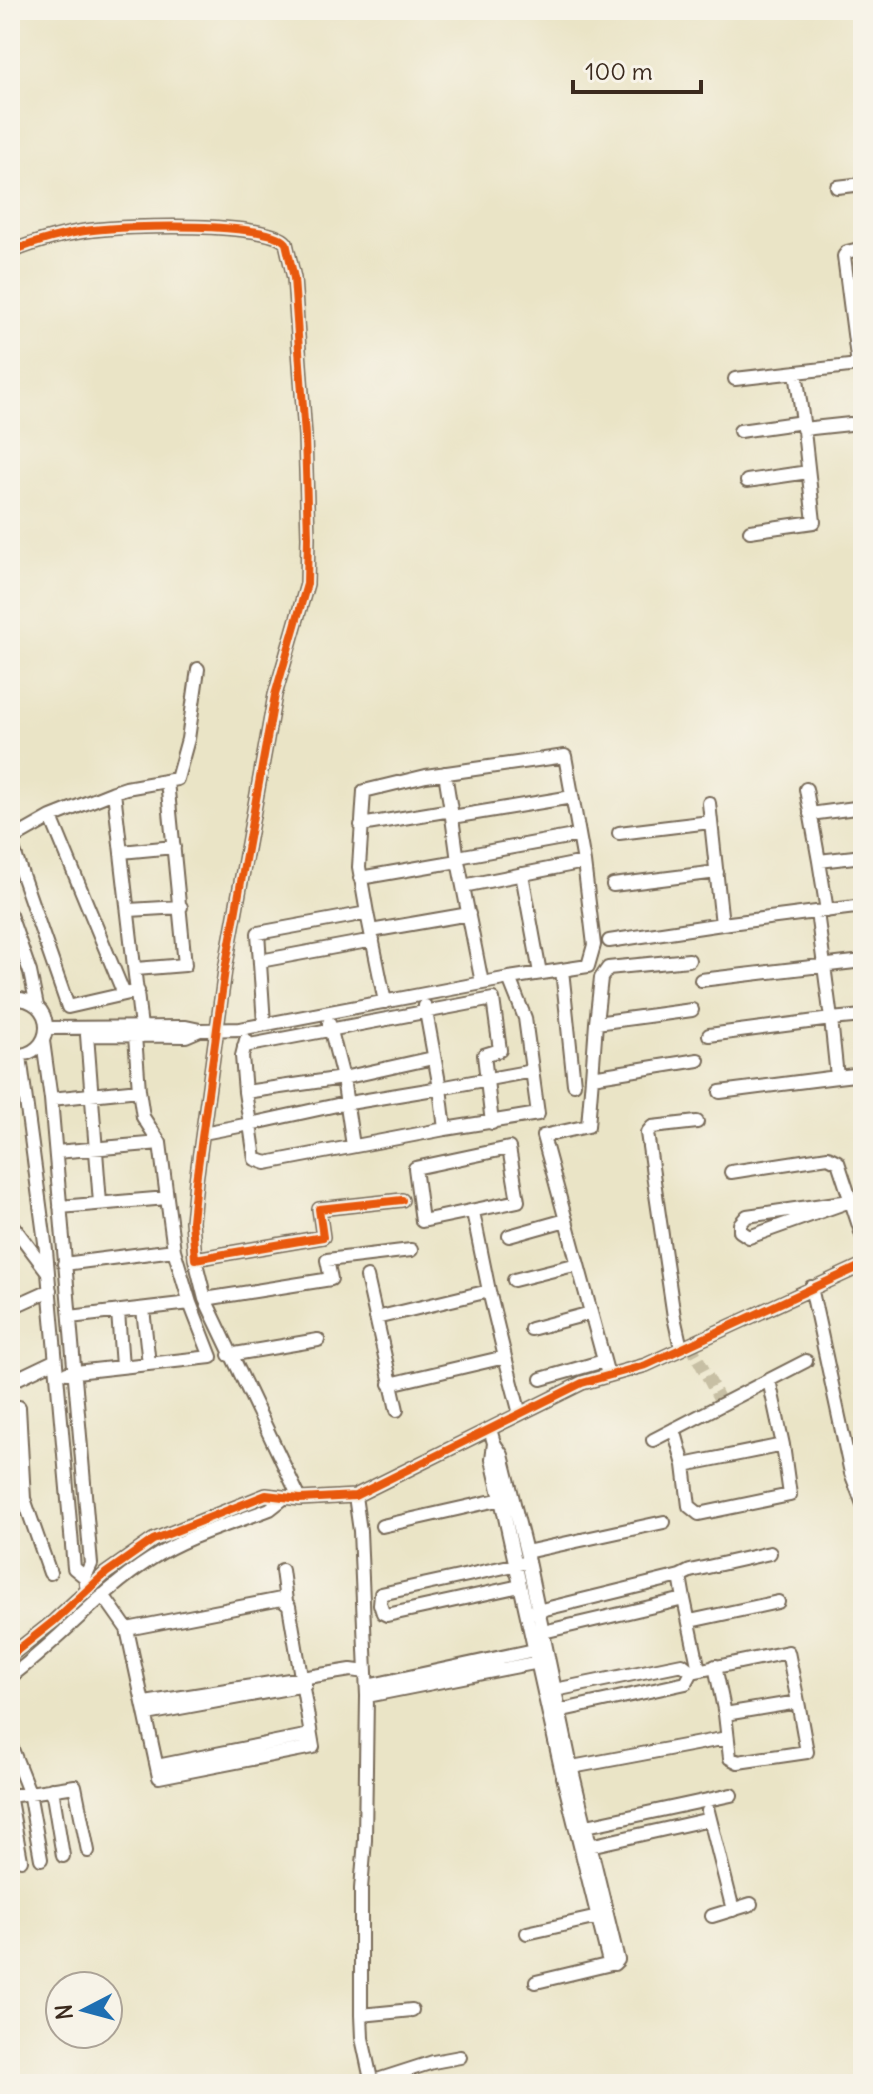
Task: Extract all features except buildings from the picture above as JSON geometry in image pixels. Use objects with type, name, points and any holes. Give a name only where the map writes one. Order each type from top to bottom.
[{"type":"street","points":[[837,187],[863,184]]},
{"type":"street","points":[[10,252],[90,230],[213,228],[266,233],[283,239],[292,267],[305,436],[307,584],[275,695],[216,1031],[192,1221],[195,1259],[205,1299],[300,1499]]},
{"type":"street","points":[[735,379],[860,364],[856,306],[844,256],[847,252],[863,248]]},
{"type":"street","points":[[750,531],[814,522],[796,372]]},
{"type":"street","points":[[740,431],[850,424]]},
{"type":"street","points":[[747,481],[808,472]]},
{"type":"street","points":[[138,991],[68,1007],[11,843],[14,838],[51,817],[114,792],[177,779],[198,669]]},
{"type":"street","points":[[45,1034],[140,1033],[186,1027],[216,1031],[248,1028],[588,966],[594,945],[584,862],[565,756],[445,773],[364,791],[360,878],[385,1002]]},
{"type":"street","points":[[445,773],[463,886],[484,983],[493,999],[500,1043],[500,1050],[484,1055],[492,1123]]},
{"type":"street","points":[[136,969],[185,965],[167,781]]},
{"type":"street","points":[[806,789],[819,861],[824,965],[837,1077]]},
{"type":"street","points":[[10,1382],[55,1368],[73,1372],[211,1357],[174,1250],[160,1143],[143,1117],[139,1090],[138,991],[114,792]]},
{"type":"street","points":[[361,825],[572,797]]},
{"type":"street","points":[[709,803],[722,924]]},
{"type":"street","points":[[810,814],[863,807]]},
{"type":"street","points":[[51,817],[124,994]]},
{"type":"street","points":[[619,833],[710,822]]},
{"type":"street","points":[[360,878],[579,835]]},
{"type":"street","points":[[121,852],[174,847]]},
{"type":"street","points":[[819,861],[863,856]]},
{"type":"street","points":[[463,886],[584,862]]},
{"type":"street","points":[[613,885],[717,872]]},
{"type":"street","points":[[522,874],[540,973]]},
{"type":"street","points":[[609,941],[863,906]]},
{"type":"street","points":[[129,910],[181,907]]},
{"type":"street","points":[[264,1024],[258,933],[367,913]]},
{"type":"street","points":[[260,961],[469,914]]},
{"type":"street","points":[[10,915],[30,972],[45,1034],[91,1564],[86,1584]]},
{"type":"street","points":[[608,1375],[543,1136],[588,1126],[601,978],[608,968],[689,960]]},
{"type":"street","points":[[701,980],[863,961]]},
{"type":"street","points":[[562,970],[574,1084]]},
{"type":"street","points":[[248,1028],[242,1056],[245,1092],[255,1159],[260,1163],[492,1123],[538,1114],[525,1018],[509,978]]},
{"type":"street","points":[[424,995],[445,1129]]},
{"type":"street","points":[[39,1008],[63,996]]},
{"type":"street","points":[[10,999],[29,1001],[39,1008]]},
{"type":"street","points":[[244,1046],[493,999]]},
{"type":"street","points":[[596,1023],[692,1010]]},
{"type":"street","points":[[327,1013],[343,1078],[353,1146]]},
{"type":"street","points":[[709,1035],[863,1016]]},
{"type":"street","points":[[45,1034],[140,1033]]},
{"type":"street","points":[[45,1034],[29,1054],[15,1056],[46,1250],[74,1568],[86,1584]]},
{"type":"street","points":[[87,1035],[100,1203]]},
{"type":"street","points":[[245,1092],[343,1078],[433,1058]]},
{"type":"street","points":[[592,1077],[698,1060]]},
{"type":"street","points":[[203,1133],[346,1103],[532,1071]]},
{"type":"street","points":[[720,1092],[863,1074]]},
{"type":"street","points":[[51,1099],[139,1090]]},
{"type":"street","points":[[681,1348],[647,1133],[652,1127],[697,1122]]},
{"type":"street","points":[[56,1152],[160,1143]]},
{"type":"street","points":[[509,1148],[518,1201],[473,1212],[422,1221],[415,1168],[509,1148]]},
{"type":"street","points":[[731,1172],[828,1157],[838,1162],[863,1238]]},
{"type":"street","points":[[60,1207],[167,1198]]},
{"type":"street","points":[[205,1299],[331,1279],[319,1209],[402,1200]]},
{"type":"street","points":[[850,1201],[749,1237],[755,1228],[753,1220],[747,1216],[850,1201]]},
{"type":"street","points":[[473,1212],[520,1414]]},
{"type":"street","points":[[509,1236],[566,1220]]},
{"type":"street","points":[[10,1222],[47,1271]]},
{"type":"street","points":[[195,1259],[323,1237]]},
{"type":"street","points":[[10,1246],[24,1239]]},
{"type":"street","points":[[46,1250],[64,1249]]},
{"type":"street","points":[[64,1264],[174,1250]]},
{"type":"street","points":[[327,1260],[411,1250]]},
{"type":"street","points":[[514,1280],[578,1264]]},
{"type":"street","points":[[10,1656],[86,1584],[153,1540],[266,1495],[300,1499],[355,1496],[582,1383],[646,1365],[863,1265]]},
{"type":"street","points":[[367,1277],[397,1410]]},
{"type":"street","points":[[811,1287],[851,1473],[863,1504]]},
{"type":"street","points":[[10,1308],[50,1290]]},
{"type":"street","points":[[376,1318],[489,1291]]},
{"type":"street","points":[[70,1317],[190,1303]]},
{"type":"street","points":[[143,1309],[149,1364]]},
{"type":"street","points":[[118,1312],[122,1366]]},
{"type":"street","points":[[531,1329],[591,1313]]},
{"type":"street","points":[[229,1355],[318,1340]]},
{"type":"street","points":[[390,1384],[505,1357]]},
{"type":"street","points":[[541,1379],[604,1361]]},
{"type":"street","points":[[653,1440],[806,1361]]},
{"type":"street","points":[[674,1429],[684,1465],[689,1506],[699,1514],[790,1495],[769,1380]]},
{"type":"street","points":[[10,1410],[19,1407],[24,1499]]},
{"type":"street","points":[[490,1429],[494,1443],[492,1459],[507,1498],[524,1559],[541,1655],[581,1828],[618,1960],[536,1982]]},
{"type":"street","points":[[684,1465],[783,1445]]},
{"type":"street","points":[[10,1460],[14,1480],[24,1499],[50,1573]]},
{"type":"street","points":[[355,1496],[360,1531],[362,1672],[367,1691],[361,2015],[372,2083],[433,2062],[460,2057]]},
{"type":"street","points":[[10,1677],[119,1581],[169,1548],[270,1509],[284,1498]]},
{"type":"street","points":[[382,1526],[507,1498]]},
{"type":"street","points":[[520,1586],[387,1615],[381,1609],[381,1594],[664,1522]]},
{"type":"street","points":[[532,1612],[770,1553]]},
{"type":"street","points":[[524,1559],[520,1586],[543,1632],[541,1655],[555,1690],[554,1712],[572,1767],[581,1828]]},
{"type":"street","points":[[103,1595],[127,1629],[159,1777],[313,1747],[282,1570]]},
{"type":"street","points":[[680,1576],[690,1621],[695,1671]]},
{"type":"street","points":[[127,1629],[281,1599],[286,1601]]},
{"type":"street","points":[[543,1632],[684,1599]]},
{"type":"street","points":[[690,1621],[778,1602]]},
{"type":"street","points":[[554,1712],[686,1683],[695,1671],[715,1666],[788,1652],[807,1752],[738,1762],[730,1758],[715,1666]]},
{"type":"street","points":[[367,1691],[541,1655]]},
{"type":"street","points":[[555,1690],[682,1664],[695,1671]]},
{"type":"street","points":[[146,1708],[300,1682],[351,1670],[362,1672]]},
{"type":"street","points":[[725,1714],[798,1702]]},
{"type":"street","points":[[572,1767],[727,1738]]},
{"type":"street","points":[[10,1744],[29,1792],[41,1859]]},
{"type":"street","points":[[21,1860],[10,1798],[29,1792],[75,1786],[88,1851]]},
{"type":"street","points":[[52,1789],[63,1856]]},
{"type":"street","points":[[581,1828],[731,1795]]},
{"type":"street","points":[[706,1801],[733,1910]]},
{"type":"street","points":[[586,1847],[710,1819]]},
{"type":"street","points":[[586,1847],[598,1917],[611,1964]]},
{"type":"street","points":[[712,1916],[751,1904]]},
{"type":"street","points":[[527,1933],[598,1917]]},
{"type":"street","points":[[361,2015],[412,2010]]},
{"type":"tunnel","points":[[690,1344],[722,1404]]},
{"type":"cycle path","points":[[10,252],[72,233],[134,227],[225,228],[274,236],[286,243],[294,278],[305,436],[307,584],[275,695],[225,970],[196,1181],[192,1221],[195,1259],[323,1237],[319,1209],[402,1200]]},
{"type":"cycle path","points":[[10,1656],[106,1573],[153,1540],[266,1495],[300,1499],[355,1496],[582,1383],[646,1365],[863,1265]]}]
